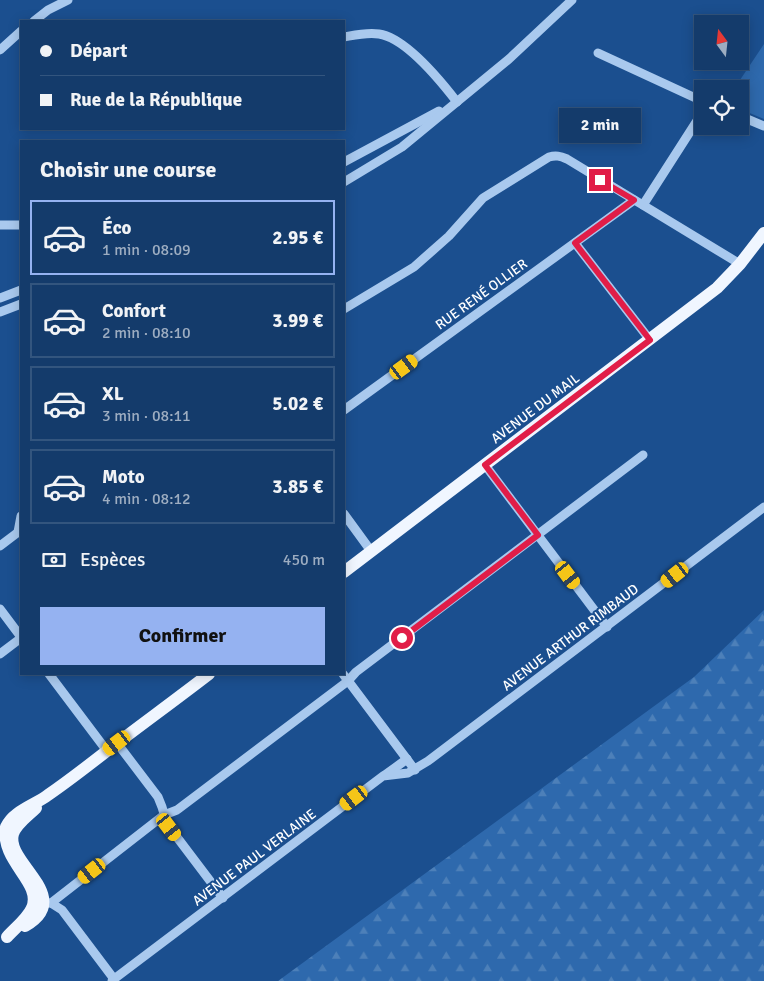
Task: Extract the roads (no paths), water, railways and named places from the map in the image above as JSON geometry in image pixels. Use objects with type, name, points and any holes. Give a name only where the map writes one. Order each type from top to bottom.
[{"type":"main road","name":"AVENUE DU MAIL","points":[[345,571],[717,288],[740,264],[764,233]]},
{"type":"main road","points":[[3,940],[32,922],[41,910],[43,902],[31,891],[6,855],[2,842],[11,819],[48,796],[208,675]]},
{"type":"street","points":[[35,20],[48,10],[68,0]]},
{"type":"street","points":[[345,181],[402,147],[509,58],[572,0]]},
{"type":"street","points":[[0,50],[20,32]]},
{"type":"street","points":[[345,37],[377,33],[400,43],[433,72],[457,102]]},
{"type":"street","points":[[598,54],[694,97]]},
{"type":"street","points":[[345,162],[457,102]]},
{"type":"street","points":[[749,120],[764,126]]},
{"type":"street","points":[[643,205],[694,125]]},
{"type":"street","points":[[392,138],[402,137],[404,143],[402,147]]},
{"type":"street","points":[[345,308],[410,270],[449,236],[483,198],[549,157],[560,156],[740,264]]},
{"type":"street","name":"RUE RENÉ OLLIER","points":[[345,409],[634,200]]},
{"type":"street","points":[[0,225],[20,225]]},
{"type":"street","points":[[575,243],[650,340]]},
{"type":"street","points":[[0,298],[20,290]]},
{"type":"street","points":[[0,312],[20,304]]},
{"type":"street","points":[[43,902],[164,815],[177,810],[346,677],[356,672],[643,455]]},
{"type":"street","points":[[485,465],[607,627]]},
{"type":"street","name":"AVENUE ARTHUR RIMBAUD","points":[[415,770],[764,507]]},
{"type":"street","points":[[345,515],[371,551]]},
{"type":"street","points":[[0,546],[20,531]]},
{"type":"street","points":[[0,609],[20,637]]},
{"type":"street","points":[[0,654],[20,639]]},
{"type":"street","points":[[50,675],[158,797],[167,824],[223,898]]},
{"type":"street","points":[[346,677],[415,770]]},
{"type":"street","points":[[383,776],[407,759]]},
{"type":"street","name":"AVENUE PAUL VERLAINE","points":[[43,902],[62,910],[113,980],[383,776],[402,774],[415,770]]},
{"type":"street","points":[[152,814],[164,815]]}]
